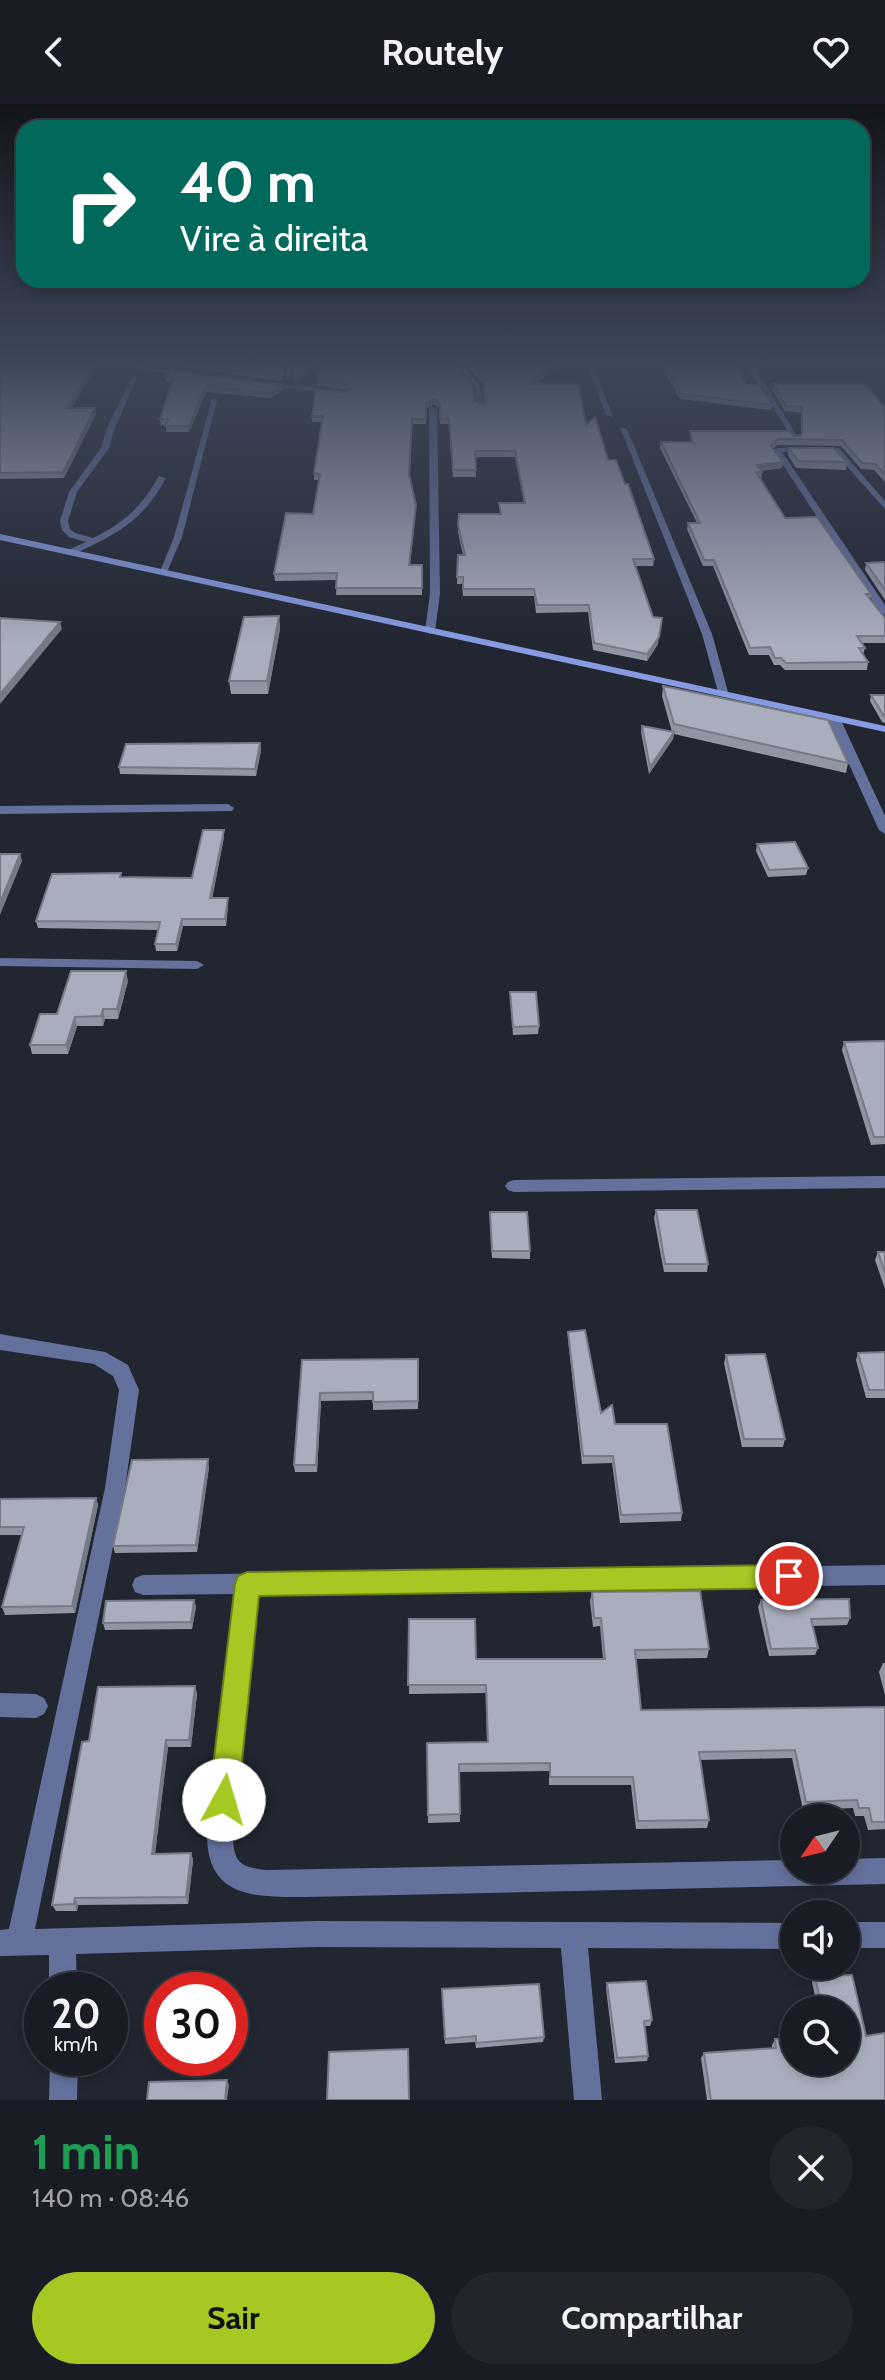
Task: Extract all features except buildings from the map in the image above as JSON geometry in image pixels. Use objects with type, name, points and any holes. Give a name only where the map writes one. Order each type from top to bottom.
[{"type":"street","points":[[94,541],[72,535],[66,530],[64,521],[73,492],[98,458]]},
{"type":"street","points":[[162,572],[182,522],[199,458]]},
{"type":"street","points":[[430,631],[435,593],[434,458]]},
{"type":"street","points":[[635,458],[707,634],[723,692]]},
{"type":"street","points":[[782,458],[885,612]]},
{"type":"street","points":[[843,458],[885,506]]},
{"type":"street","points":[[71,552],[131,521],[149,501],[162,478]]},
{"type":"street","points":[[0,537],[885,729]]},
{"type":"street","points":[[834,718],[885,830]]},
{"type":"street","points":[[0,810],[228,808]]},
{"type":"street","points":[[0,962],[197,965]]},
{"type":"street","points":[[514,1186],[885,1182]]},
{"type":"street","points":[[0,1342],[98,1357],[121,1371],[129,1390],[115,1488],[10,1943],[317,1934],[780,1936]]},
{"type":"street","points":[[143,1585],[885,1575]]},
{"type":"street","points":[[247,1584],[220,1831],[220,1855],[227,1867],[240,1878],[262,1882],[398,1881],[885,1871]]},
{"type":"street","points":[[0,1705],[36,1706]]},
{"type":"street","points":[[860,1935],[885,1935]]},
{"type":"street","points":[[573,1936],[588,2100]]},
{"type":"street","points":[[62,1943],[63,1972]]},
{"type":"street","points":[[63,2100],[64,2076]]},
{"type":"route","points":[[224,1800],[247,1584],[789,1576]]}]
